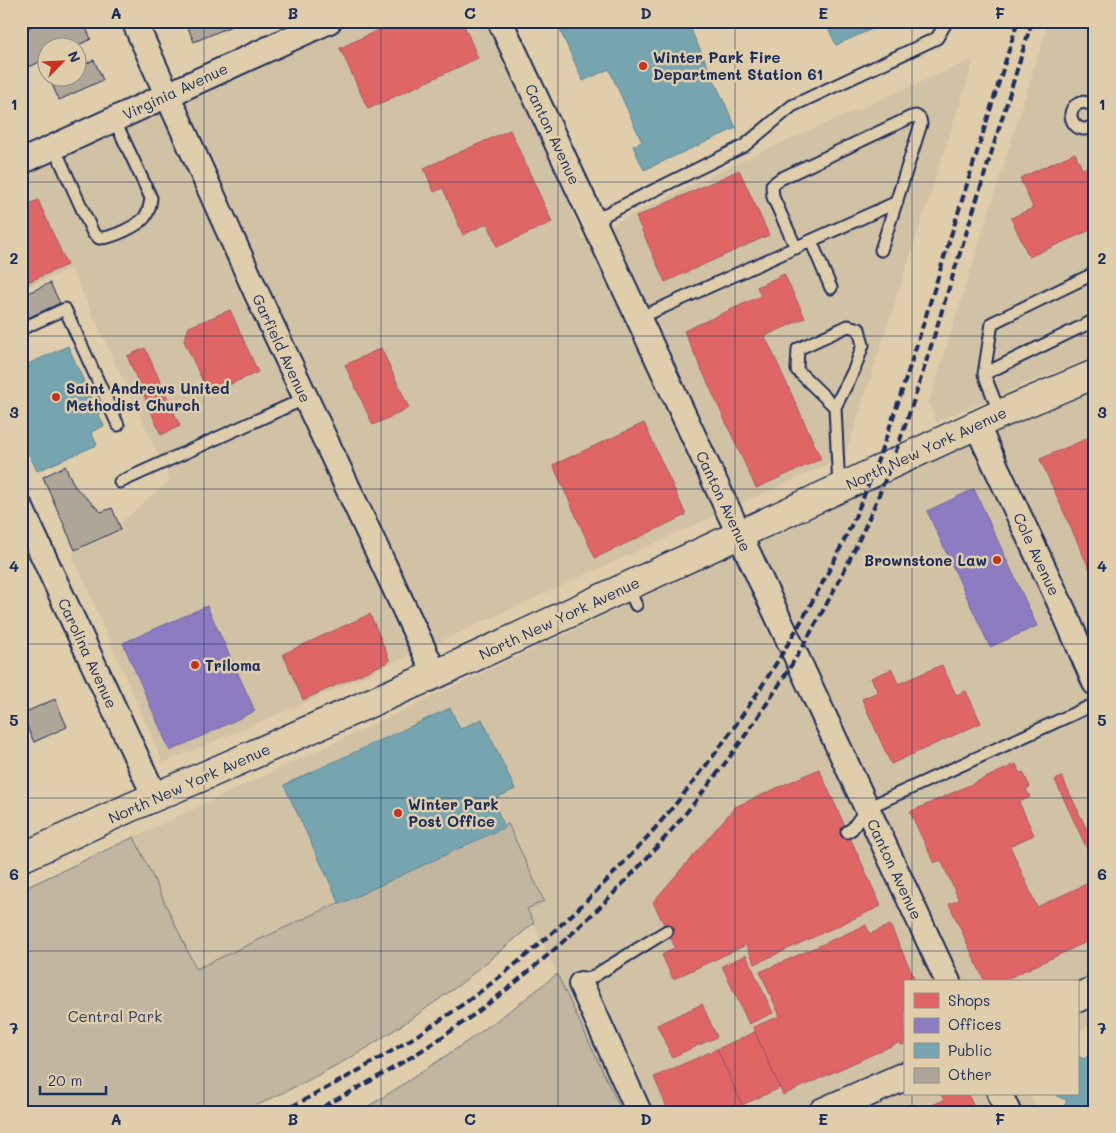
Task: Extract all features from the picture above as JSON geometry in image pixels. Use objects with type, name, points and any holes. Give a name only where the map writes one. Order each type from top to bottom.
[{"type":"street","name":"Garfield Avenue","points":[[134,21],[306,398],[435,674]]},
{"type":"street","name":"Virginia Avenue","points":[[21,162],[329,21]]},
{"type":"street","name":"Canton Avenue","points":[[500,21],[947,980]]},
{"type":"street","name":"North New York Avenue","points":[[21,858],[154,797],[435,674],[492,653],[568,618],[631,595],[740,534],[988,419],[1095,374]]},
{"type":"street","name":"Cole Avenue","points":[[988,419],[1065,614],[1095,684]]},
{"type":"street","name":"Carolina Avenue","points":[[21,508],[154,797]]},
{"type":"street","points":[[581,984],[639,1112]]},
{"type":"street","points":[[1078,998],[1095,990]]},
{"type":"street","points":[[823,1112],[904,1076]]},
{"type":"street","points":[[1001,1096],[1008,1112]]},
{"type":"lane","points":[[596,228],[606,214],[744,146],[792,106],[937,38],[947,21]]},
{"type":"lane","points":[[1095,108],[1088,103],[1080,103],[1073,109],[1071,117],[1075,125],[1082,129],[1091,128],[1095,124]]},
{"type":"lane","points":[[796,248],[773,197],[772,185],[789,175],[916,116],[920,118],[921,124],[881,250]]},
{"type":"lane","points":[[54,147],[93,233],[99,238],[106,238],[144,218],[150,208],[150,198],[114,119]]},
{"type":"lane","points":[[639,318],[897,202]]},
{"type":"lane","points":[[810,241],[831,288]]},
{"type":"lane","points":[[988,419],[984,374],[992,323],[1095,273]]},
{"type":"lane","points":[[21,329],[65,309],[118,425]]},
{"type":"lane","points":[[984,374],[1095,320]]},
{"type":"lane","points":[[835,407],[797,370],[798,349],[848,326],[859,329],[863,345],[854,370],[835,407],[838,489]]},
{"type":"lane","points":[[120,482],[306,398]]},
{"type":"lane","points":[[847,832],[852,830],[867,808],[1095,704]]},
{"type":"lane","points":[[581,984],[667,931]]},
{"type":"shaded area","points":[[348,21],[485,21],[562,188],[583,239],[752,156],[974,59],[845,456],[316,698],[163,763],[72,553],[125,529],[121,523],[170,480],[71,268],[21,289],[21,173]]},
{"type":"shaded area","points":[[1049,21],[1095,21],[1095,356],[936,422],[929,403]]},
{"type":"shaded area","points":[[1095,385],[1095,1024],[1078,1032],[1078,980],[904,980],[904,1096],[1030,1096],[1037,1112],[622,1112],[527,909],[544,901],[505,827],[196,970],[134,837]]},
{"type":"green space","name":"Central Park","points":[[508,824],[544,901],[527,909],[534,923],[459,985],[359,1053],[243,1112],[21,1112],[21,890],[134,837],[196,969]]},
{"type":"green space","points":[[557,974],[622,1112],[358,1112],[401,1086],[460,1046]]},
{"type":"building: Shops","points":[[398,21],[462,21],[478,58],[368,109],[340,48]]},
{"type":"building: Shops","points":[[510,130],[552,222],[497,247],[488,223],[463,235],[443,188],[434,192],[424,168]]},
{"type":"building: Shops","points":[[1075,153],[1082,169],[1095,164],[1095,228],[1029,257],[1011,218],[1033,208],[1020,178]]},
{"type":"building: Shops","points":[[739,170],[769,235],[665,282],[636,217]]},
{"type":"building: Shops","points":[[38,200],[67,265],[21,285],[21,207]]},
{"type":"building: Shops","points":[[784,274],[805,318],[765,336],[821,459],[756,488],[684,331],[761,296],[757,287]]},
{"type":"building: Shops","points":[[230,310],[258,372],[222,388],[207,390],[184,341],[189,327]]},
{"type":"building: Shops","points":[[145,348],[180,426],[161,435],[127,356]]},
{"type":"building: Shops","points":[[381,348],[409,408],[373,425],[345,365]]},
{"type":"building: Shops","points":[[644,423],[686,515],[595,558],[553,465]]},
{"type":"building: Shops","points":[[1095,435],[1095,565],[1089,568],[1040,459]]},
{"type":"building: Shops","points":[[370,614],[390,661],[303,700],[283,654]]},
{"type":"building: Shops","points":[[942,665],[956,695],[966,691],[981,723],[891,764],[862,699],[878,692],[871,678],[892,669],[898,684]]},
{"type":"building: Shops","points":[[1016,764],[1020,773],[1023,772],[1030,787],[1026,789],[1030,797],[1019,802],[1034,835],[1010,846],[1037,907],[1095,880],[1095,938],[1004,980],[984,980],[949,904],[959,900],[941,860],[934,863],[910,812]]},
{"type":"building: Shops","points":[[819,769],[881,906],[755,964],[746,945],[673,979],[662,955],[675,947],[653,902],[735,807]]},
{"type":"building: Shops","points":[[1062,777],[1087,830],[1095,827],[1095,866],[1055,780]]},
{"type":"building: Shops","points":[[866,925],[870,934],[890,925],[915,980],[904,980],[904,1044],[901,1045],[900,1042],[783,1095],[753,1027],[780,1016],[760,972]]},
{"type":"building: Shops","points":[[746,955],[773,1013],[749,1024],[722,966]]},
{"type":"building: Shops","points":[[702,1004],[717,1037],[672,1057],[657,1025]]},
{"type":"building: Shops","points":[[755,1032],[780,1088],[742,1105],[717,1049]]},
{"type":"building: Shops","points":[[717,1049],[742,1105],[739,1106],[742,1112],[669,1112],[654,1077]]},
{"type":"building: Shops","points":[[942,1096],[969,1096],[976,1112],[916,1112],[944,1100]]},
{"type":"building: Offices","points":[[974,489],[1037,626],[990,647],[927,511]]},
{"type":"building: Offices","points":[[207,606],[255,711],[170,751],[123,643]]},
{"type":"building: Public","points":[[556,21],[687,21],[736,128],[644,170],[633,146],[642,142],[609,69],[583,81]]},
{"type":"building: Public","points":[[825,21],[890,21],[836,45]]},
{"type":"building: Public","name":"Saint Andrews United Methodist Church","points":[[68,346],[104,426],[91,432],[97,445],[37,471],[21,437],[21,367]]},
{"type":"building: Public","name":"Winter Park Post Office","points":[[450,708],[460,729],[482,719],[515,789],[492,800],[505,827],[340,904],[284,785]]},
{"type":"building: Public","points":[[1095,1046],[1095,1112],[1062,1112],[1067,1100],[1056,1096],[1078,1096],[1078,1056],[1085,1059]]},
{"type":"building: Other","points":[[44,21],[83,21],[91,39],[38,38],[38,63],[29,67],[21,49],[21,31]]},
{"type":"building: Other","points":[[185,21],[235,21],[236,24],[194,42]]},
{"type":"building: Other","points":[[94,60],[103,80],[88,87],[88,63]]},
{"type":"building: Other","points":[[54,88],[85,88],[59,100]]},
{"type":"building: Other","points":[[50,283],[60,303],[21,321],[21,296]]},
{"type":"building: Other","points":[[65,466],[75,487],[101,512],[112,508],[121,529],[75,550],[43,477]]},
{"type":"building: Other","points":[[55,699],[67,727],[34,742],[21,714]]},
{"type":"railway","points":[[281,1112],[367,1066],[450,1014],[502,975],[548,936],[634,852],[711,760],[745,711],[778,661],[821,586],[850,529],[867,489],[907,376],[1018,21]]},
{"type":"railway","points":[[313,1112],[410,1058],[465,1021],[529,971],[590,917],[647,858],[700,796],[748,731],[793,662],[833,591],[881,491],[921,379],[1032,21]]},
{"type":"place","name":"Winter Park Fire Department Station 61","points":[[643,66]]},
{"type":"place","name":"Saint Andrews United Methodist Church","points":[[56,397]]},
{"type":"place","name":"Brownstone Law","points":[[997,560]]},
{"type":"place","name":"Triloma","points":[[195,665]]},
{"type":"place","name":"Winter Park Post Office","points":[[398,813]]}]
